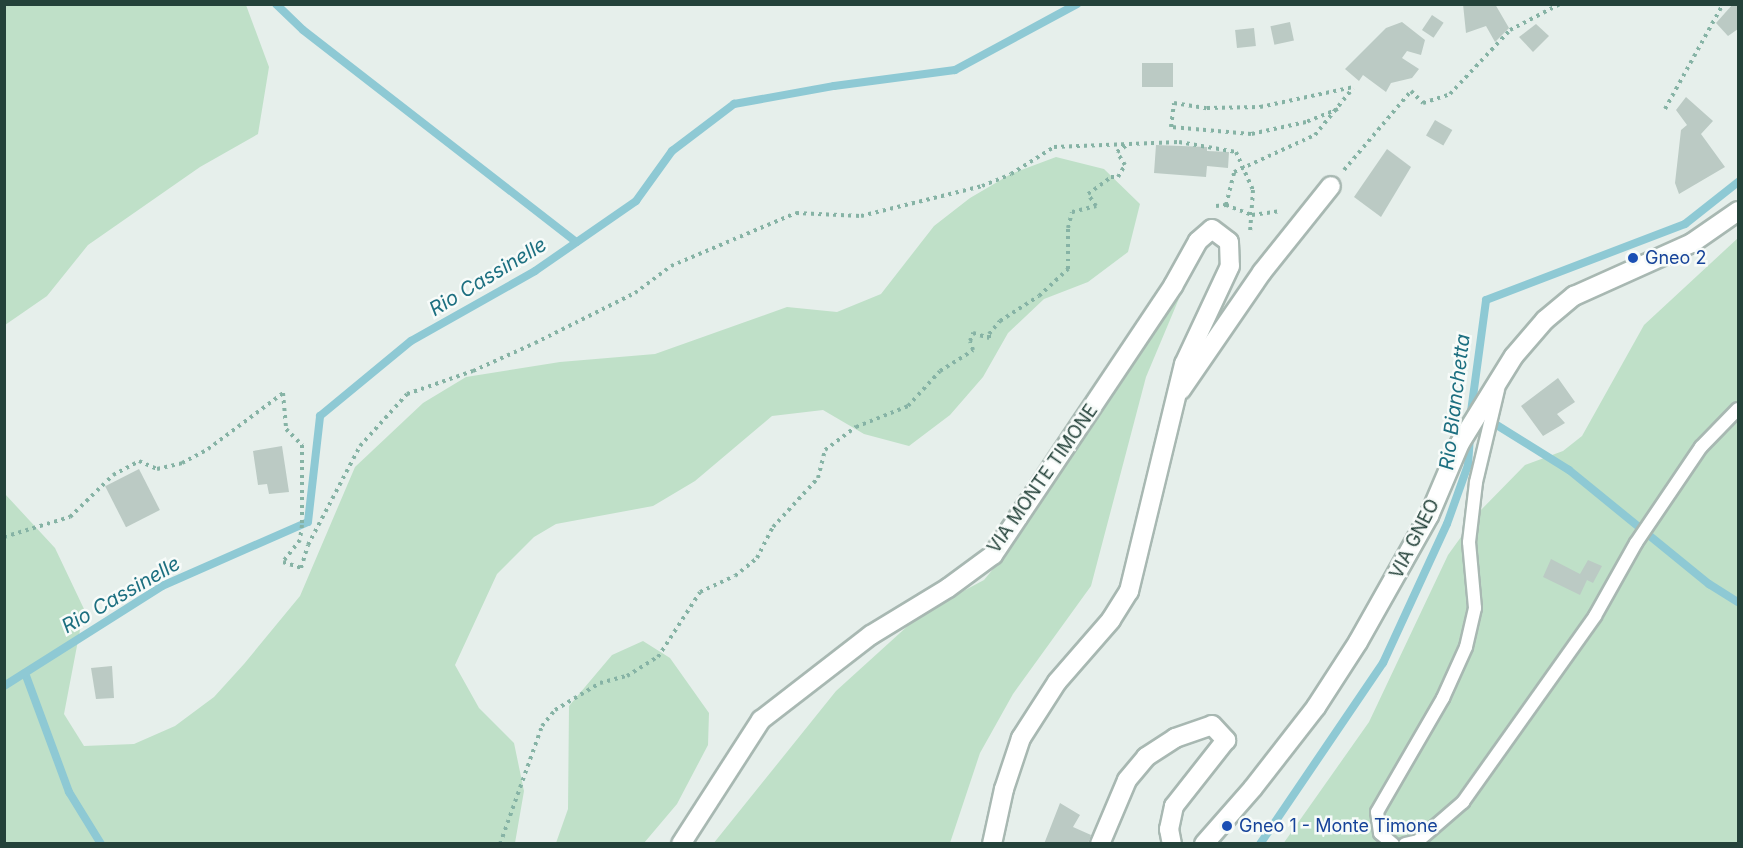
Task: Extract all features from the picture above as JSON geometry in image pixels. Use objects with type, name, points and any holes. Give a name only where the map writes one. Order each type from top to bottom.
[{"type":"street","name":"VIA MONTE TIMONE","points":[[1179,392],[1262,272],[1330,186]]},
{"type":"street","name":"VIA GNEO","points":[[1204,843],[1302,725],[1358,642],[1429,516],[1460,443],[1498,384],[1545,320],[1574,296],[1692,243],[1738,211]]},
{"type":"street","name":"VIA MONTE TIMONE","points":[[681,843],[761,720],[871,635],[948,588],[993,555],[1173,286],[1198,241],[1212,229],[1229,242],[1230,266],[1184,364],[1129,591],[1111,620],[1057,682],[1021,738],[1004,789],[992,843]]},
{"type":"street","points":[[1100,843],[1127,780],[1146,757],[1175,738],[1212,725],[1226,740],[1174,806],[1169,829],[1172,843]]},
{"type":"lane","points":[[1393,843],[1380,833],[1377,812],[1443,698],[1466,647],[1474,608],[1469,542],[1476,482],[1498,384]]},
{"type":"lane","points":[[1405,843],[1418,841],[1463,802],[1595,616],[1636,543],[1701,447],[1738,409]]},
{"type":"path","points":[[1330,186],[1411,91],[1423,103],[1450,94],[1510,30],[1560,4]]},
{"type":"path","points":[[1665,109],[1723,4]]},
{"type":"path","points":[[1226,205],[1234,172],[1315,135],[1338,109],[1353,87],[1260,107],[1207,108],[1174,102],[1171,127],[1251,134],[1306,122],[1338,109]]},
{"type":"path","points":[[500,843],[542,726],[555,710],[600,682],[627,676],[658,657],[700,592],[735,576],[757,558],[773,527],[818,478],[825,450],[856,427],[908,406],[940,371],[973,350],[970,341],[973,333],[989,338],[1000,321],[1039,296],[1068,269],[1068,228],[1072,212],[1096,206],[1088,194],[1111,177],[1118,177],[1125,165],[1117,152],[1127,144]]},
{"type":"path","points":[[4,537],[70,517],[113,475],[139,461],[157,470],[182,464],[208,449],[283,393],[286,429],[302,445],[302,525],[300,540],[283,562],[301,568],[308,545],[360,446],[407,394],[473,371],[535,343],[635,293],[671,266],[796,213],[861,216],[982,186],[1011,174],[1054,147],[1127,144],[1213,146],[1236,153],[1241,170],[1253,190],[1252,215],[1287,211]]},
{"type":"green space","points":[[5,4],[246,5],[269,67],[258,134],[200,167],[88,245],[47,296],[5,325]]},
{"type":"green space","points":[[1056,157],[1104,169],[1140,204],[1128,252],[1088,282],[1044,299],[1008,333],[983,377],[950,415],[909,446],[864,434],[823,410],[772,416],[695,481],[653,506],[556,524],[534,537],[497,574],[455,665],[479,708],[514,743],[524,791],[515,843],[5,843],[5,494],[55,548],[84,609],[64,714],[84,746],[134,744],[175,726],[214,697],[244,664],[300,596],[355,467],[423,403],[466,377],[560,362],[655,354],[787,307],[837,312],[881,294],[934,226],[970,198],[1011,174]]},
{"type":"green space","points":[[1738,238],[1738,843],[1283,844],[1369,722],[1448,555],[1479,512],[1525,465],[1563,451],[1582,436],[1644,325]]},
{"type":"green space","points":[[1183,289],[1146,377],[1091,586],[1013,694],[980,753],[950,843],[713,844],[836,691],[922,613],[984,580],[1008,551],[1169,301]]},
{"type":"green space","points":[[643,641],[670,658],[709,713],[708,745],[677,804],[644,843],[556,843],[568,809],[569,706],[612,655]]},
{"type":"building","points":[[1463,4],[1495,4],[1509,28],[1495,42],[1486,26],[1466,33]]},
{"type":"building","points":[[1733,4],[1738,4],[1738,29],[1728,36],[1716,23]]},
{"type":"building","points":[[1432,15],[1444,23],[1434,38],[1422,30]]},
{"type":"building","points":[[1290,22],[1294,41],[1274,45],[1270,26]]},
{"type":"building","points":[[1402,22],[1425,40],[1421,55],[1407,51],[1402,58],[1419,69],[1412,78],[1391,83],[1386,92],[1363,75],[1359,81],[1345,69],[1386,28]]},
{"type":"building","points":[[1536,24],[1549,36],[1533,52],[1519,37]]},
{"type":"building","points":[[1254,28],[1256,46],[1237,48],[1235,30]]},
{"type":"building","points":[[1142,63],[1173,63],[1173,87],[1142,87]]},
{"type":"building","points":[[1686,97],[1713,121],[1701,134],[1725,167],[1679,194],[1675,183],[1681,130],[1687,125],[1676,110]]},
{"type":"building","points":[[1435,120],[1452,130],[1443,146],[1426,136]]},
{"type":"building","points":[[1156,145],[1207,147],[1207,151],[1229,152],[1228,168],[1207,166],[1206,177],[1154,173]]},
{"type":"building","points":[[1387,149],[1411,167],[1381,217],[1354,197]]},
{"type":"building","points":[[1558,378],[1575,402],[1557,414],[1565,423],[1543,436],[1521,406]]},
{"type":"building","points":[[282,446],[289,492],[269,494],[267,484],[258,485],[253,451]]},
{"type":"building","points":[[139,469],[160,510],[126,527],[105,486]]},
{"type":"building","points":[[1551,559],[1580,574],[1588,560],[1602,566],[1593,583],[1587,580],[1580,595],[1543,577]]},
{"type":"building","points":[[112,666],[114,698],[96,699],[91,668]]},
{"type":"building","points":[[1060,803],[1080,815],[1073,827],[1091,835],[1088,844],[1044,844]]},
{"type":"waterway","points":[[276,4],[303,30],[576,242]]},
{"type":"waterway","name":"Rio Cassinelle","points":[[4,686],[162,586],[308,522],[320,416],[411,341],[535,271],[636,201],[672,151],[734,104],[834,86],[955,70],[1077,4]]},
{"type":"waterway","name":"Rio Bianchetta","points":[[1470,419],[1486,300],[1685,224],[1738,182]]},
{"type":"waterway","points":[[1487,419],[1569,470],[1709,584],[1738,602]]},
{"type":"waterway","name":"Rio Bianchetta","points":[[1260,844],[1383,663],[1447,524],[1468,465],[1470,435]]},
{"type":"waterway","points":[[25,673],[69,792],[101,844]]},
{"type":"place","name":"Gneo 2","points":[[1633,258]]},
{"type":"place","name":"Gneo 1 - Monte Timone","points":[[1227,826]]}]
